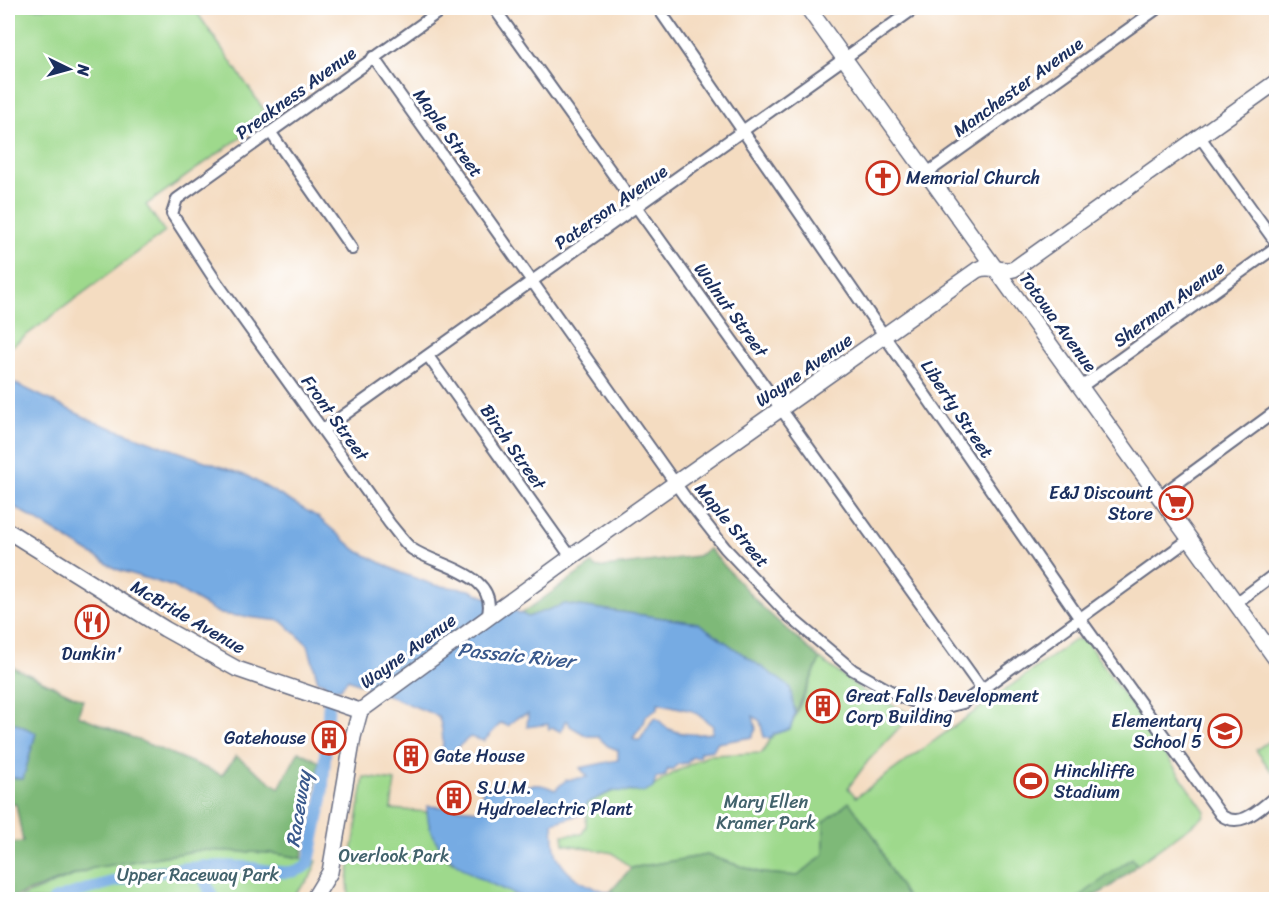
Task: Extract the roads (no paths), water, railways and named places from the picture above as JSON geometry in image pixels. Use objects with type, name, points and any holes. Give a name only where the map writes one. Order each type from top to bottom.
[{"type":"main road","name":"Totowa Avenue","points":[[808,8],[1276,659]]},
{"type":"main road","name":"Wayne Avenue","points":[[360,711],[571,557],[678,484],[977,270],[986,267],[996,270],[1014,269],[1276,82]]},
{"type":"main road","name":"McBride Avenue","points":[[8,531],[165,629],[237,669],[360,711]]},
{"type":"main road","points":[[313,900],[330,872],[353,737],[360,711]]},
{"type":"street","name":"Preakness Avenue","points":[[171,209],[177,199],[444,8]]},
{"type":"street","name":"Walnut Street","points":[[494,8],[983,691]]},
{"type":"street","name":"Liberty Street","points":[[658,8],[887,335],[1080,619],[1221,814],[1234,821],[1246,818],[1276,796]]},
{"type":"street","name":"Paterson Avenue","points":[[323,429],[637,208],[915,8]]},
{"type":"street","name":"Manchester Avenue","points":[[927,173],[1158,8]]},
{"type":"street","name":"Maple Street","points":[[373,57],[678,484],[701,520],[789,616],[853,670],[903,698],[935,708],[963,703],[983,691],[1191,538]]},
{"type":"street","points":[[271,133],[352,249]]},
{"type":"street","points":[[1200,137],[1276,245]]},
{"type":"street","name":"Front Street","points":[[171,209],[173,218],[215,280],[410,548],[474,580],[487,591],[490,602],[487,618]]},
{"type":"street","name":"Sherman Avenue","points":[[1081,387],[1276,245]]},
{"type":"street","name":"Birch Street","points":[[428,356],[571,557]]},
{"type":"street","points":[[1160,496],[1276,411]]},
{"type":"street","points":[[1236,603],[1276,573]]},
{"type":"water","name":"Passaic River","points":[[8,380],[95,422],[247,476],[318,517],[356,550],[401,573],[434,585],[470,590],[528,617],[565,604],[698,623],[790,687],[795,714],[790,729],[774,734],[770,739],[764,737],[760,721],[753,716],[756,729],[752,737],[717,743],[713,750],[700,752],[699,757],[692,757],[687,763],[668,769],[665,776],[656,778],[653,788],[645,792],[613,791],[587,803],[585,813],[553,823],[557,856],[571,875],[591,886],[637,899],[528,900],[477,877],[447,855],[436,842],[429,825],[427,806],[481,810],[483,786],[489,790],[503,786],[540,785],[555,790],[566,780],[588,777],[580,768],[618,760],[618,750],[608,746],[597,736],[587,736],[570,726],[568,721],[565,721],[561,732],[552,727],[549,730],[548,724],[527,727],[528,714],[518,717],[508,726],[501,723],[484,741],[470,737],[442,760],[442,731],[438,716],[348,679],[340,689],[318,681],[308,645],[282,621],[220,614],[174,587],[116,569],[8,503]],"holes":[[[658,703],[693,711],[713,726],[712,733],[677,732],[667,728],[656,718],[653,719],[640,740],[633,738],[644,723],[646,716],[658,708]]]},
{"type":"water","points":[[8,720],[36,733],[23,779],[8,777]]},
{"type":"waterway","name":"Raceway","points":[[54,900],[100,885],[172,870],[220,866],[288,872],[303,868],[309,862],[322,799],[330,687]]},
{"type":"waterway","name":"Raceway","points":[[203,866],[202,875],[214,900]]},
{"type":"place","name":"Memorial Church","points":[[883,178]]},
{"type":"place","name":"E&J Discount Store","points":[[1176,503]]},
{"type":"place","name":"Dunkin'","points":[[92,622]]},
{"type":"place","name":"Great Falls Development Corp Building","points":[[823,706]]},
{"type":"place","name":"Elementary School 5","points":[[1225,731]]},
{"type":"place","name":"Gatehouse","points":[[329,738]]},
{"type":"place","name":"Gate House","points":[[411,756]]},
{"type":"place","name":"Hinchliffe Stadium","points":[[1031,781]]},
{"type":"place","name":"S.U.M. Hydroelectric Plant","points":[[454,798]]},
{"type":"park label","name":"Mary Ellen Kramer Park","points":[[766,812]]},
{"type":"park label","name":"Overlook Park","points":[[394,856]]},
{"type":"park label","name":"Upper Raceway Park","points":[[198,875]]}]
